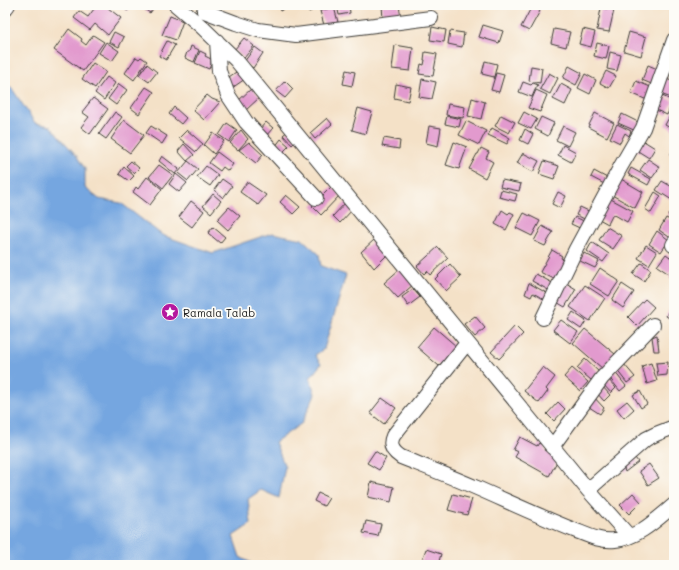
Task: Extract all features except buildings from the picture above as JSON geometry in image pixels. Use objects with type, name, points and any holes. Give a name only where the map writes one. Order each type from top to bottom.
[{"type":"street","points":[[5,9],[8,5]]},
{"type":"street","points":[[176,5],[202,27],[236,60],[466,343],[588,490],[629,536]]},
{"type":"street","points":[[202,27],[207,8],[236,23],[258,30],[296,35],[431,18]]},
{"type":"street","points":[[543,318],[576,249],[643,128],[674,40]]},
{"type":"street","points":[[217,41],[219,71],[228,95],[246,122],[316,198]]},
{"type":"street","points":[[552,447],[602,378],[653,325]]},
{"type":"street","points":[[466,343],[391,441],[392,448],[401,457],[456,478],[561,525],[607,541],[617,540],[629,536],[644,528],[674,505]]},
{"type":"street","points":[[588,490],[646,439],[674,427]]},
{"type":"water","name":"Ramala Talab","points":[[11,87],[35,123],[50,126],[76,155],[85,169],[85,188],[99,199],[121,203],[162,235],[213,253],[272,233],[302,239],[319,254],[321,266],[346,275],[324,349],[315,355],[321,364],[310,378],[315,394],[302,423],[275,442],[285,467],[279,498],[261,490],[248,499],[251,524],[233,536],[240,557],[251,563],[251,565],[5,565],[5,91]]},
{"type":"place","name":"Ramala Talab","points":[[170,312]]}]
